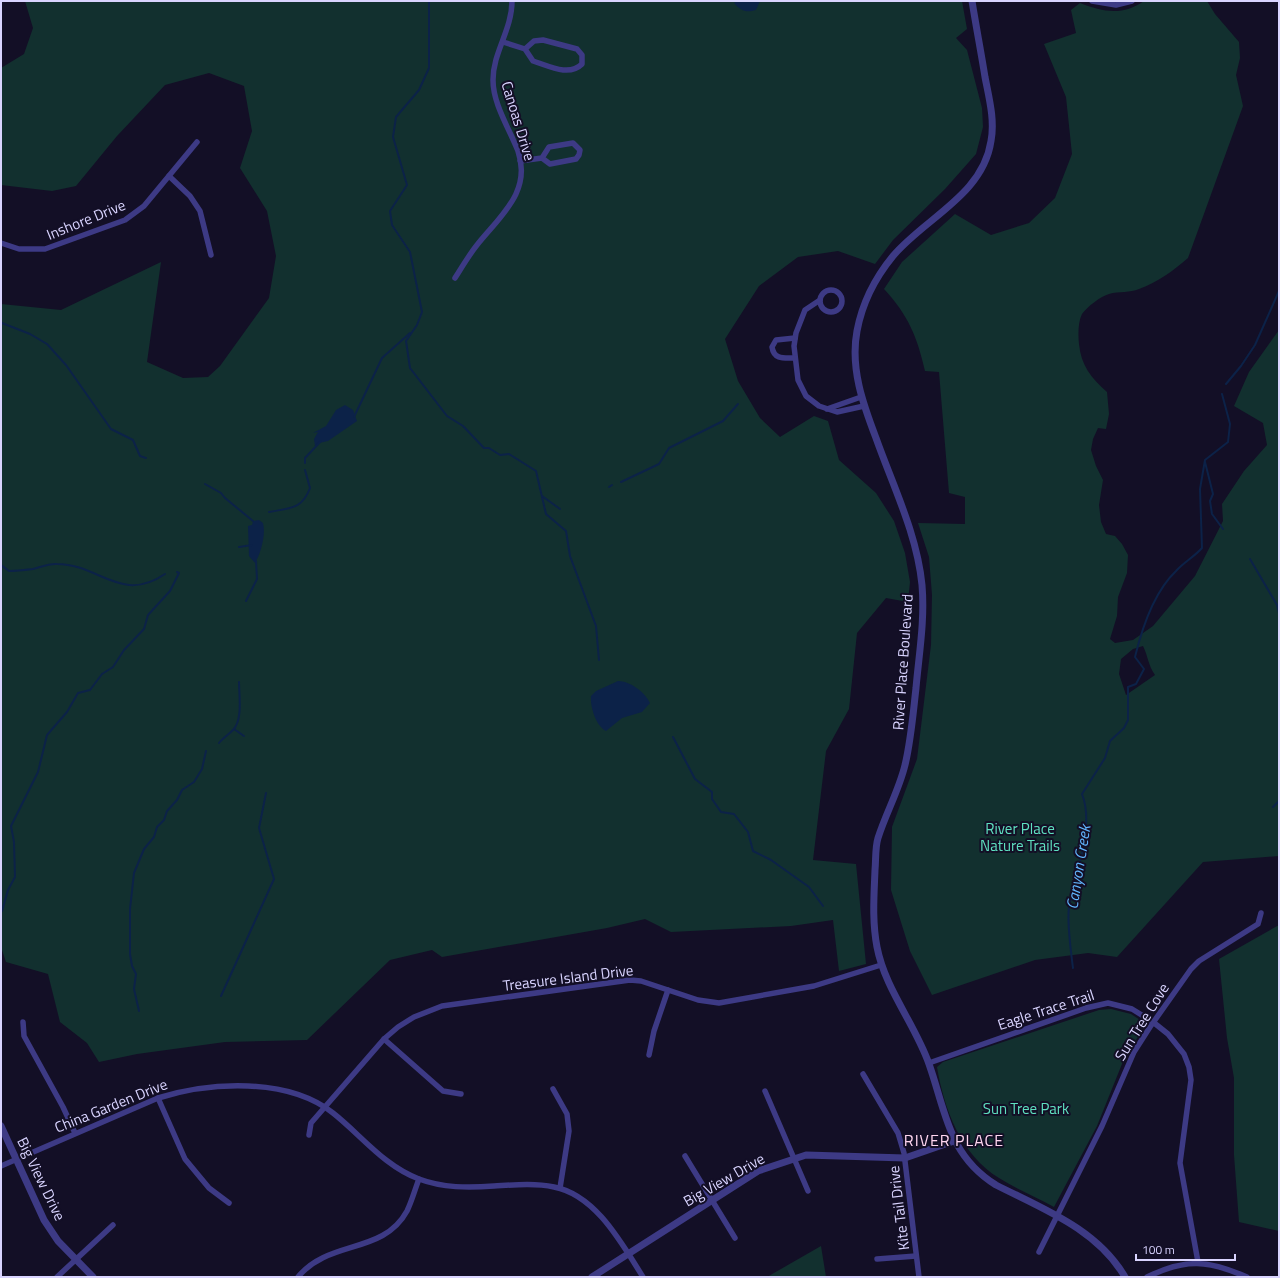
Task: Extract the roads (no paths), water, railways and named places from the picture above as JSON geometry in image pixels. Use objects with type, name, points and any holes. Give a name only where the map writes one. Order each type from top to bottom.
[{"type":"street","name":"Canoas Drive","points":[[456,278],[475,247],[510,207],[520,182],[520,161],[518,151],[501,113],[492,81],[495,61],[511,19],[512,1]]},
{"type":"street","name":"River Place Boulevard","points":[[972,1],[992,117],[992,139],[988,156],[980,173],[965,191],[894,255],[869,294],[857,332],[855,361],[861,397],[911,533],[919,563],[923,605],[910,742],[904,767],[876,842],[873,915],[876,945],[881,965],[921,1042],[954,1141],[969,1162],[985,1178],[1078,1228],[1105,1250],[1117,1263],[1125,1277]]},
{"type":"street","points":[[1092,1],[1111,5],[1132,1]]},
{"type":"street","points":[[503,42],[525,49],[533,61],[550,66],[569,71],[576,69],[582,64],[582,55],[577,49],[543,40],[534,42],[525,49]]},
{"type":"street","name":"Inshore Drive","points":[[1,243],[19,250],[45,249],[126,220],[144,206],[197,142]]},
{"type":"street","points":[[520,161],[542,158],[550,164],[576,159],[579,156],[580,150],[573,143],[549,147],[542,158]]},
{"type":"street","points":[[169,176],[190,196],[200,211],[211,255]]},
{"type":"street","points":[[820,300],[824,309],[830,312],[837,310],[842,301],[837,291],[829,290],[823,293],[820,300],[805,310],[800,318],[795,338],[795,358],[798,380],[811,401],[828,409],[837,412],[864,406]]},
{"type":"street","points":[[795,338],[776,340],[772,347],[775,356],[780,358],[795,358]]},
{"type":"street","points":[[828,409],[861,397]]},
{"type":"street","name":"Sun Tree Cove","points":[[1039,1252],[1102,1126],[1134,1052],[1153,1022],[1191,969],[1208,954],[1258,924],[1261,913]]},
{"type":"street","name":"Treasure Island Drive","points":[[309,1135],[310,1123],[384,1039],[398,1027],[414,1017],[442,1006],[630,980],[698,1000],[728,1002],[814,986],[881,965]]},
{"type":"street","points":[[649,1055],[654,1031],[668,990]]},
{"type":"street","name":"Eagle Trace Trail","points":[[929,1063],[1086,1008],[1108,1003],[1132,1009],[1153,1022],[1178,1045],[1189,1067],[1191,1080],[1190,1097],[1180,1164],[1198,1262]]},
{"type":"street","points":[[23,1022],[24,1036],[63,1107],[75,1134]]},
{"type":"street","points":[[384,1039],[443,1091],[461,1094]]},
{"type":"street","name":"Kite Tail Drive","points":[[863,1074],[898,1133],[905,1158],[916,1256],[920,1277]]},
{"type":"street","name":"China Garden Drive","points":[[1,1166],[158,1098],[184,1090],[207,1087],[242,1086],[275,1089],[301,1095],[324,1107],[384,1159],[419,1179],[440,1185],[467,1188],[528,1184],[560,1188],[579,1198],[605,1220],[643,1277]]},
{"type":"street","points":[[553,1089],[566,1114],[569,1131],[560,1188]]},
{"type":"street","points":[[765,1091],[808,1191]]},
{"type":"street","points":[[158,1098],[186,1158],[208,1188],[229,1203]]},
{"type":"street","name":"Big View Drive","points":[[1,1126],[44,1220],[58,1241],[93,1277]]},
{"type":"street","name":"Big View Drive","points":[[592,1277],[758,1171],[806,1155],[905,1158],[954,1141]]},
{"type":"street","points":[[685,1156],[735,1238]]},
{"type":"street","points":[[298,1277],[306,1267],[319,1258],[333,1252],[374,1240],[385,1234],[397,1224],[407,1210],[419,1179]]},
{"type":"street","points":[[57,1277],[113,1225]]},
{"type":"street","points":[[877,1259],[916,1256]]},
{"type":"street","points":[[1147,1277],[1173,1267],[1198,1262],[1228,1268],[1247,1277]]},
{"type":"water","points":[[737,1],[760,1],[756,10],[744,11],[734,3]]},
{"type":"water","points":[[345,405],[353,410],[357,421],[328,441],[319,443],[315,446],[314,439],[318,432],[313,433],[326,426],[336,410]]},
{"type":"water","points":[[259,520],[263,523],[264,527],[263,538],[261,549],[255,563],[249,556],[248,526],[252,525],[253,521]]},
{"type":"water","points":[[618,681],[623,681],[637,688],[645,695],[650,703],[642,712],[622,718],[606,731],[602,729],[594,716],[591,696],[596,691]]},
{"type":"waterway","points":[[429,1],[429,68],[419,90],[396,117],[393,137],[407,185],[390,211],[392,225],[410,252],[422,312],[417,325],[406,341],[410,368],[447,416],[463,426],[484,448],[489,448],[500,455],[509,454],[536,471],[546,514],[566,531],[570,556],[596,626],[599,660]]},
{"type":"waterway","name":"Canyon Creek","points":[[1226,384],[1241,366],[1255,345],[1279,291]]},
{"type":"waterway","points":[[2,323],[30,334],[47,344],[66,365],[111,429],[133,440],[140,456],[146,458]]},
{"type":"waterway","points":[[354,417],[382,358],[410,333]]},
{"type":"waterway","name":"Canyon Creek","points":[[1073,968],[1068,921],[1069,907],[1085,836],[1086,821],[1082,794],[1105,758],[1110,741],[1124,728],[1128,720],[1128,687],[1136,684],[1144,669],[1135,657],[1141,634],[1155,600],[1168,580],[1202,548],[1200,489],[1205,460],[1228,442],[1230,424],[1222,394]]},
{"type":"waterway","points":[[621,482],[659,464],[669,448],[723,421],[738,404]]},
{"type":"waterway","points":[[305,463],[305,458],[321,441]]},
{"type":"waterway","points":[[1205,462],[1213,494],[1210,501],[1212,514],[1223,529]]},
{"type":"waterway","points":[[269,512],[294,507],[303,500],[310,488],[305,470]]},
{"type":"waterway","points":[[205,484],[221,493],[253,521]]},
{"type":"waterway","points":[[542,496],[560,509]]},
{"type":"waterway","points":[[239,547],[252,545]]},
{"type":"waterway","points":[[1250,559],[1277,605],[1279,613]]},
{"type":"waterway","points":[[246,601],[257,579],[256,561]]},
{"type":"waterway","points":[[1,565],[9,571],[33,569],[51,564],[72,566],[123,584],[135,585],[149,582],[165,574]]},
{"type":"waterway","points":[[2,911],[8,890],[15,877],[14,842],[11,826],[38,772],[47,735],[67,712],[78,693],[90,690],[102,674],[113,667],[124,650],[144,629],[148,615],[170,591],[179,573],[177,572]]},
{"type":"waterway","points":[[219,743],[233,730],[238,720],[240,707],[239,682]]},
{"type":"waterway","points":[[234,729],[244,736]]},
{"type":"waterway","points":[[673,737],[695,779],[712,792],[712,799],[721,812],[734,814],[748,832],[753,851],[771,860],[809,887],[823,906]]},
{"type":"waterway","points":[[139,1011],[134,989],[136,974],[132,966],[130,954],[130,909],[134,873],[144,849],[154,837],[157,827],[164,820],[167,811],[177,800],[182,790],[194,782],[202,769],[206,751]]},
{"type":"waterway","points":[[221,996],[274,879],[259,828],[266,793]]},
{"type":"waterway","points":[[1273,807],[1279,801]]},
{"type":"district","name":"RIVER PLACE","points":[[954,1140]]},
{"type":"park label","name":"River Place Nature Trails","points":[[1020,838]]},
{"type":"park label","name":"Sun Tree Park","points":[[1026,1109]]}]
